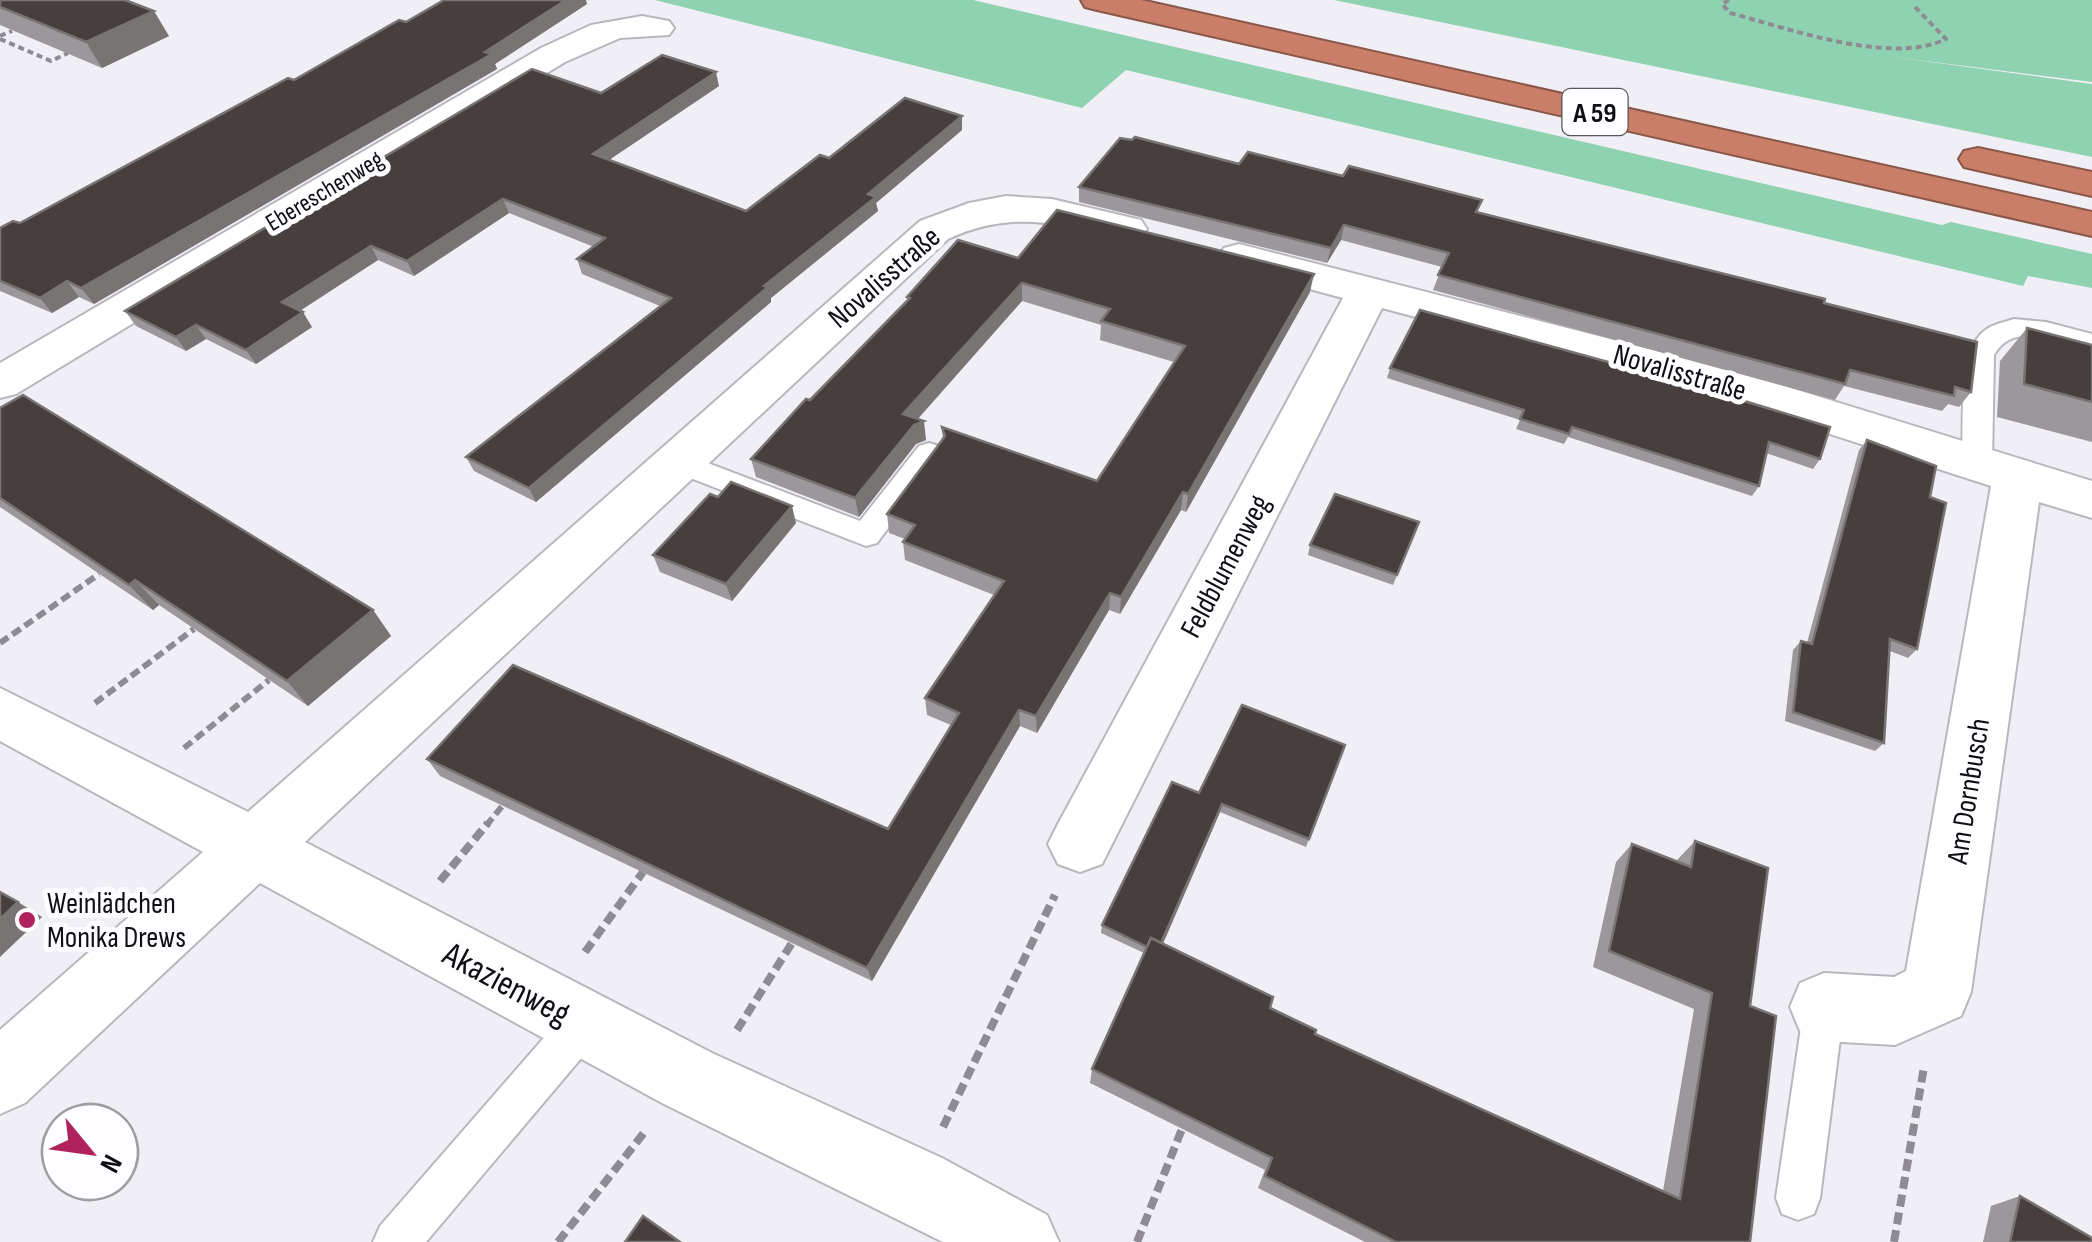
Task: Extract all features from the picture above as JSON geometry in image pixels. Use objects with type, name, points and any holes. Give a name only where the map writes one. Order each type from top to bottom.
[{"type":"highway","name":"A 59","points":[[1097,0],[2092,224]]},
{"type":"highway","name":"A 59","points":[[1239,0],[1569,71]]},
{"type":"highway","points":[[1937,151],[2092,184]]},
{"type":"street","name":"Ebereschenweg","points":[[0,383],[553,55],[614,26],[640,24],[657,28]]},
{"type":"street","name":"Novalisstraße","points":[[0,1078],[934,230],[962,215],[992,207],[1040,208],[1370,288],[1723,383],[2092,500]]},
{"type":"street","name":"Feldblumenweg","points":[[1080,844],[1370,288]]},
{"type":"street","name":"Am Dornbusch","points":[[1937,992],[1998,468]]},
{"type":"street","name":"Akazienweg","points":[[24,726],[695,1081],[915,1185],[1020,1242]]},
{"type":"street","points":[[1824,1008],[1895,1010],[1937,992]]},
{"type":"lane","points":[[1998,468],[1981,355],[1986,341],[1998,331],[2014,326],[2092,343]]},
{"type":"lane","points":[[676,462],[866,535],[930,453]]},
{"type":"lane","points":[[1798,1198],[1824,1008]]},
{"type":"lane","points":[[396,1242],[566,1014]]},
{"type":"path","points":[[1729,0],[1722,4],[1730,13],[1865,44],[1915,50],[1939,46],[1946,39],[1913,5]]},
{"type":"path","points":[[0,38],[12,30]]},
{"type":"path","points":[[0,38],[52,61],[68,54]]},
{"type":"path","points":[[0,643],[100,574]]},
{"type":"path","points":[[24,726],[194,629]]},
{"type":"path","points":[[138,786],[269,680]]},
{"type":"path","points":[[402,926],[503,806]]},
{"type":"path","points":[[915,1185],[1080,844]]},
{"type":"path","points":[[566,1014],[644,872]]},
{"type":"path","points":[[558,1242],[695,1081],[792,942]]},
{"type":"path","points":[[1894,1242],[1937,992]]},
{"type":"path","points":[[1137,1242],[1182,1129]]},
{"type":"green space","points":[[655,0],[973,0],[1942,225],[1951,222],[2092,254],[2092,288],[2028,276],[2023,286],[1126,70],[1082,108]]},
{"type":"green space","points":[[1334,0],[2092,0],[2092,82],[1886,56],[2092,84],[2092,157]]},
{"type":"building","points":[[0,0],[125,0],[154,11],[86,42],[0,7]]},
{"type":"building","points":[[444,0],[566,0],[485,52],[492,54],[81,288],[67,281],[40,298],[0,281],[0,228],[13,221],[20,223],[288,78],[294,80],[399,20],[406,22]]},
{"type":"building","points":[[662,55],[716,72],[593,154],[746,211],[820,155],[829,158],[905,98],[962,116],[868,194],[876,197],[764,286],[768,287],[529,488],[466,457],[671,298],[577,259],[605,238],[503,199],[407,261],[371,246],[282,302],[303,312],[246,350],[196,325],[176,337],[125,311],[532,69],[601,93]]},
{"type":"building","points":[[1135,137],[1239,164],[1248,152],[1343,176],[1349,166],[1482,200],[1476,212],[1825,299],[1824,303],[1977,342],[1971,392],[1955,387],[1954,396],[1850,370],[1845,384],[1438,275],[1449,253],[1344,225],[1331,248],[1079,187],[1120,138]]},
{"type":"building","points":[[1057,210],[1314,274],[1188,494],[1183,492],[1121,597],[1110,593],[1036,716],[1019,710],[867,968],[427,759],[513,665],[888,829],[959,713],[925,698],[1004,581],[903,542],[915,525],[887,514],[945,436],[942,427],[1097,481],[1185,346],[1101,321],[1110,309],[1022,283],[903,414],[924,421],[914,425],[855,498],[751,459],[806,399],[810,400],[910,298],[907,297],[958,240],[1018,258]]},
{"type":"building","points":[[1420,310],[1830,427],[1820,459],[1769,442],[1759,486],[1572,427],[1569,434],[1520,419],[1524,410],[1390,368]]},
{"type":"building","points":[[2027,328],[2092,345],[2092,402],[2024,384]]},
{"type":"building","points":[[23,395],[373,610],[287,681],[135,580],[129,585],[0,498],[0,408]]},
{"type":"building","points":[[1867,440],[1936,466],[1930,497],[1946,503],[1917,649],[1890,639],[1884,743],[1793,712],[1801,641],[1812,644]]},
{"type":"building","points":[[731,482],[792,506],[726,584],[653,555],[710,494],[718,497]]},
{"type":"building","points":[[1335,494],[1419,522],[1397,575],[1310,545]]},
{"type":"building","points":[[1242,705],[1345,745],[1309,839],[1222,804],[1161,943],[1151,938],[1147,947],[1102,925],[1172,782],[1199,793]]},
{"type":"building","points":[[1695,841],[1768,868],[1750,1006],[1776,1016],[1750,1242],[1396,1242],[1265,1176],[1272,1158],[1092,1069],[1151,938],[1273,997],[1270,1008],[1316,1030],[1315,1034],[1680,1199],[1712,993],[1609,951],[1632,844],[1691,867]]},
{"type":"building","points":[[0,892],[18,902],[0,919]]},
{"type":"building","points":[[2020,1196],[2092,1238],[2092,1242],[2010,1242]]},
{"type":"building","points":[[643,1216],[680,1242],[625,1242]]},
{"type":"place","name":"Weinlädchen Monika Drews","points":[[27,920]]}]
